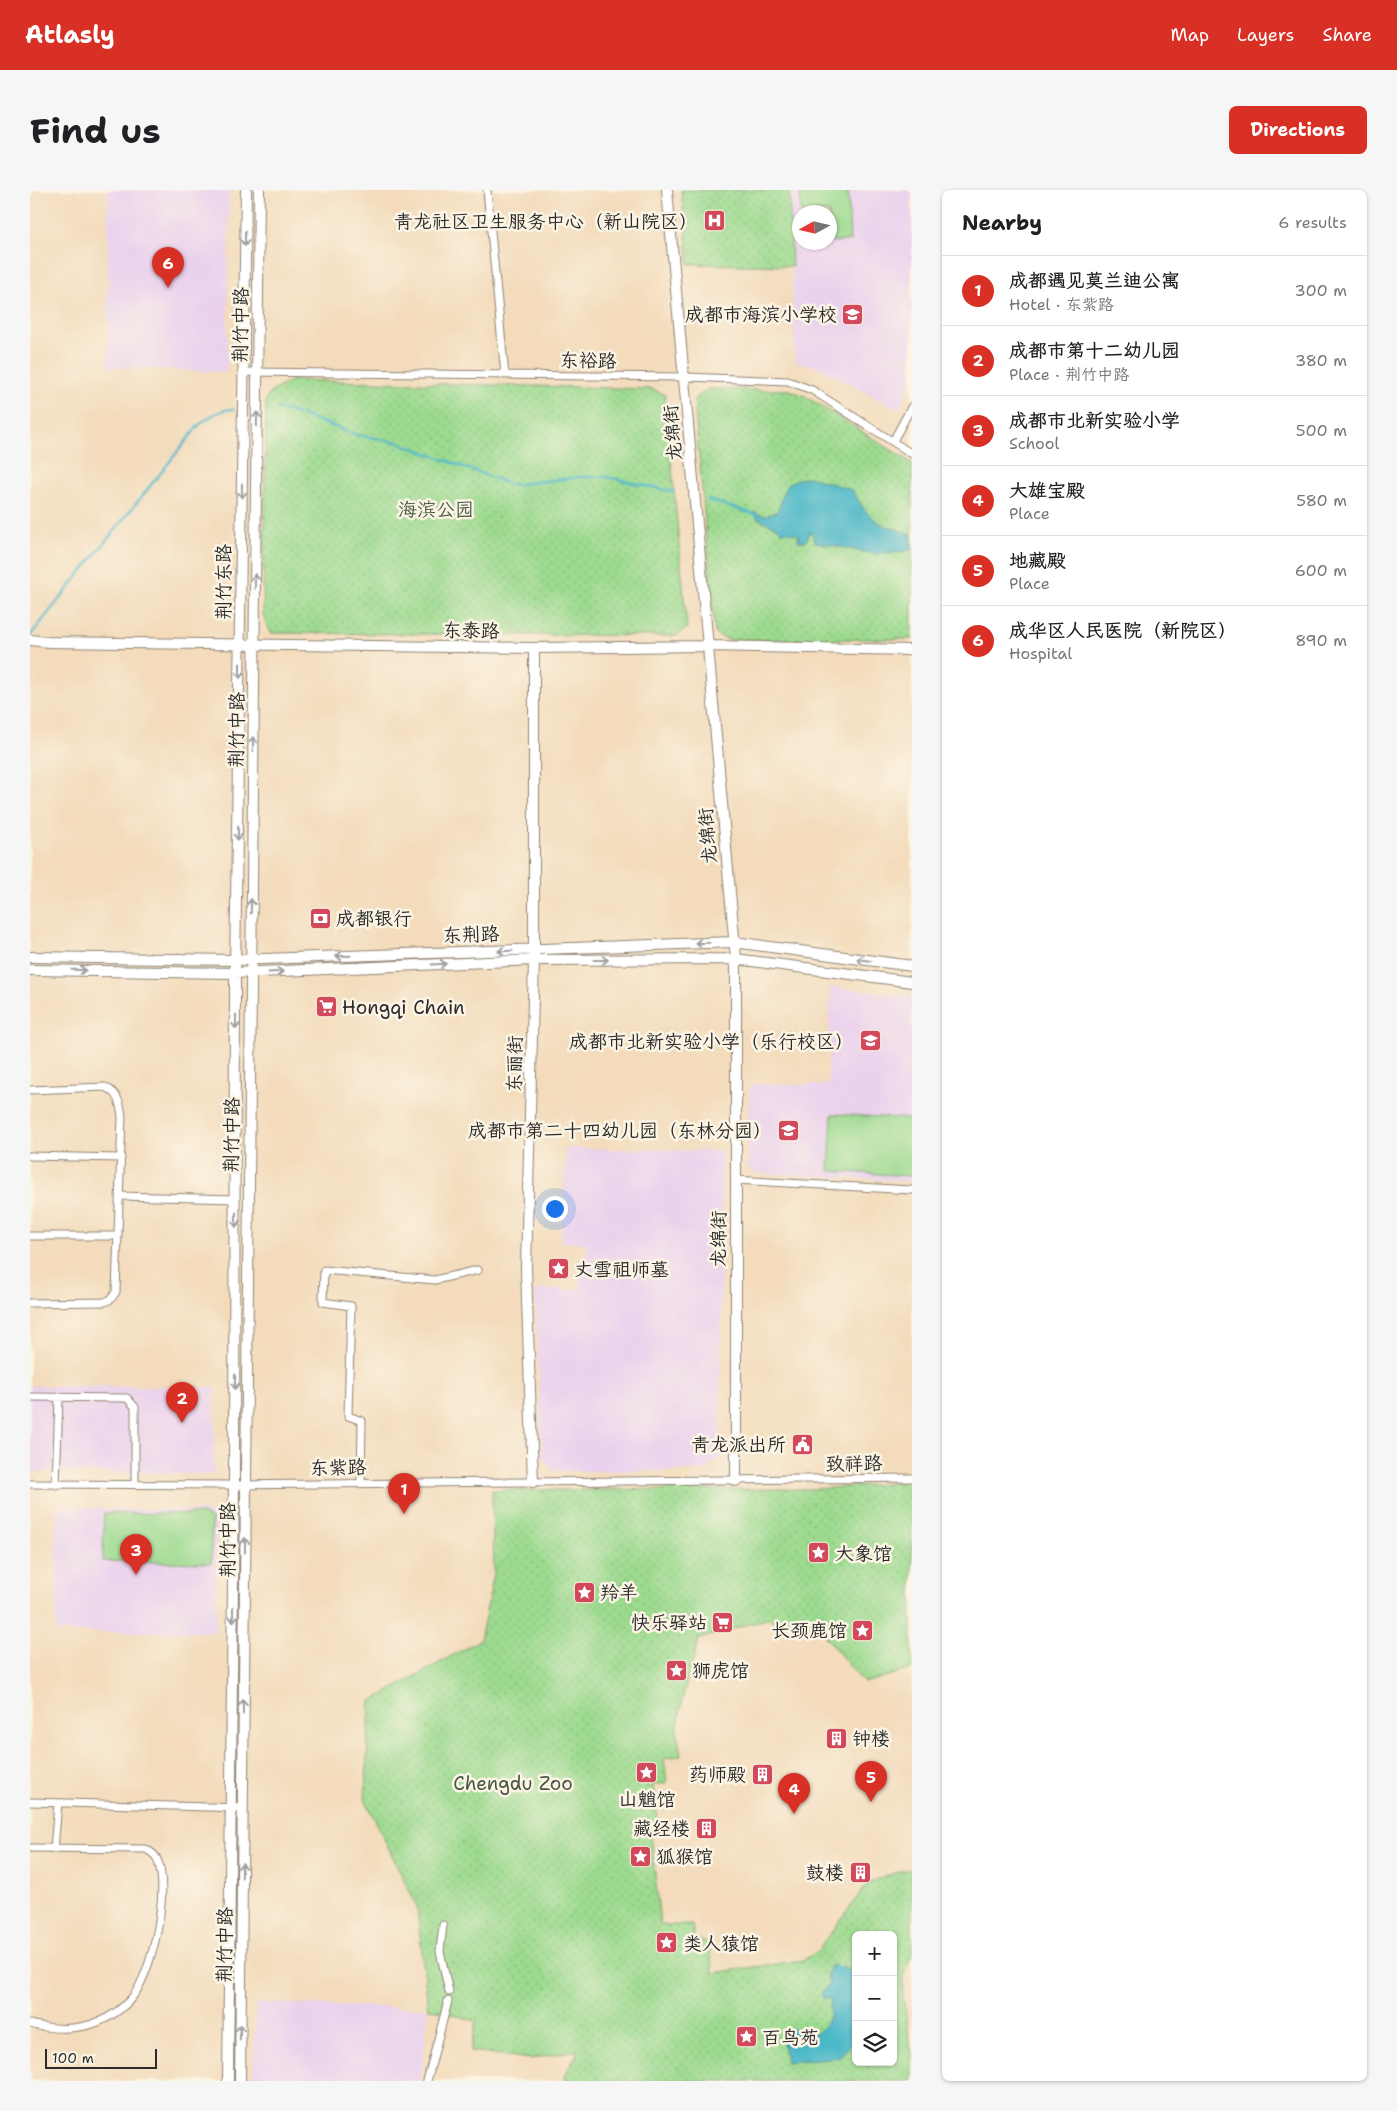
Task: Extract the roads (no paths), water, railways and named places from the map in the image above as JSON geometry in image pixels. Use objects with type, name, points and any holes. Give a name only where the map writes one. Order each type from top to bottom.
[{"type":"street","name":"荆竹东路","points":[[236,973],[242,372],[246,190]]},
{"type":"street","name":"荆竹中路","points":[[240,2081],[259,190]]},
{"type":"street","points":[[487,190],[505,375]]},
{"type":"street","name":"龙绵街","points":[[667,190],[736,959],[736,1481]]},
{"type":"street","name":"东裕路","points":[[242,372],[685,377],[788,381],[812,390],[912,454]]},
{"type":"street","points":[[893,441],[912,406]]},
{"type":"street","name":"东泰路","points":[[33,640],[240,646],[254,644],[534,648],[709,646],[912,650]]},
{"type":"street","name":"东丽街","points":[[533,1482],[526,1268],[534,955],[534,648]]},
{"type":"street","name":"东荆路","points":[[30,970],[251,973],[734,942],[912,966]]},
{"type":"street","name":"东荆路","points":[[30,957],[236,960],[534,955],[736,959],[912,982]]},
{"type":"street","name":"荆竹中路","points":[[228,2081],[234,1485],[236,973]]},
{"type":"street","points":[[30,1090],[106,1088],[114,1092],[120,1104],[122,1116],[116,1292],[112,1298],[105,1302],[30,1303]]},
{"type":"street","points":[[30,1156],[121,1158]]},
{"type":"street","points":[[735,1180],[912,1190]]},
{"type":"street","points":[[119,1196],[236,1199]]},
{"type":"street","points":[[30,1236],[117,1236]]},
{"type":"street","points":[[361,1483],[362,1422],[348,1416],[351,1306],[323,1302],[324,1270],[435,1280],[478,1270]]},
{"type":"street","points":[[30,1397],[127,1398],[135,1407],[135,1485]]},
{"type":"street","points":[[56,1485],[59,1397]]},
{"type":"street","name":"致祥路","points":[[736,1481],[912,1478]]},
{"type":"street","name":"东紫路","points":[[30,1484],[245,1485],[736,1481]]},
{"type":"street","points":[[30,1802],[243,1808]]},
{"type":"street","points":[[54,1849],[58,1803]]},
{"type":"street","points":[[30,1848],[146,1849],[158,1859],[160,1879],[160,1918],[144,1978],[130,2001],[104,2019],[82,2027],[58,2028],[30,2024]]},
{"type":"street","points":[[443,1925],[440,1951],[449,1992]]},
{"type":"street","points":[[427,2081],[448,2001]]},
{"type":"water","points":[[810,477],[852,490],[864,509],[876,520],[882,524],[912,534],[912,550],[875,554],[815,542],[810,532],[806,541],[798,541],[799,535],[785,531],[782,533],[780,529],[757,518],[754,512],[765,516],[778,511],[786,486],[794,481]]},
{"type":"water","points":[[831,1965],[852,1972],[852,2044],[839,2057],[786,2062],[783,2042],[790,2035],[790,2028],[810,2036],[821,2030],[827,2021],[830,2011],[830,1998],[823,1999],[821,1993],[829,1985],[827,1974]]},
{"type":"waterway","points":[[277,408],[357,435],[397,442],[512,485],[579,477],[607,477],[674,492]]},
{"type":"waterway","points":[[30,636],[199,425],[215,414],[233,409]]},
{"type":"waterway","points":[[708,500],[757,515]]},
{"type":"place","name":"青龙社区卫生服务中心（新山院区）","points":[[714,221]]},
{"type":"place","name":"成华区人民医院（新院区）","points":[[168,288]]},
{"type":"place","name":"成都市海滨小学校","points":[[853,314]]},
{"type":"place","name":"成都银行","points":[[320,918]]},
{"type":"place","name":"Hongqi Chain","points":[[326,1007]]},
{"type":"place","name":"成都市北新实验小学（乐行校区）","points":[[870,1041]]},
{"type":"place","name":"成都市第二十四幼儿园（东林分园）","points":[[788,1130]]},
{"type":"place","name":"丈雪祖师墓","points":[[558,1269]]},
{"type":"place","name":"成都市第十二幼儿园","points":[[182,1423]]},
{"type":"place","name":"青龙派出所","points":[[802,1444]]},
{"type":"place","name":"成都遇见莫兰迪公寓","points":[[404,1514]]},
{"type":"place","name":"大象馆","points":[[819,1553]]},
{"type":"place","name":"成都市北新实验小学","points":[[136,1575]]},
{"type":"place","name":"羚羊","points":[[584,1592]]},
{"type":"place","name":"快乐驿站","points":[[723,1622]]},
{"type":"place","name":"长颈鹿馆","points":[[863,1630]]},
{"type":"place","name":"狮虎馆","points":[[676,1670]]},
{"type":"place","name":"钟楼","points":[[836,1738]]},
{"type":"place","name":"山魈馆","points":[[647,1773]]},
{"type":"place","name":"药师殿","points":[[762,1774]]},
{"type":"place","name":"地藏殿","points":[[871,1802]]},
{"type":"place","name":"大雄宝殿","points":[[794,1814]]},
{"type":"place","name":"藏经楼","points":[[706,1828]]},
{"type":"place","name":"狐猴馆","points":[[640,1856]]},
{"type":"place","name":"鼓楼","points":[[860,1872]]},
{"type":"place","name":"类人猿馆","points":[[667,1943]]},
{"type":"place","name":"百鸟苑","points":[[746,2037]]},
{"type":"park label","name":"海滨公园","points":[[436,509]]},
{"type":"park label","name":"Chengdu Zoo","points":[[513,1783]]}]
